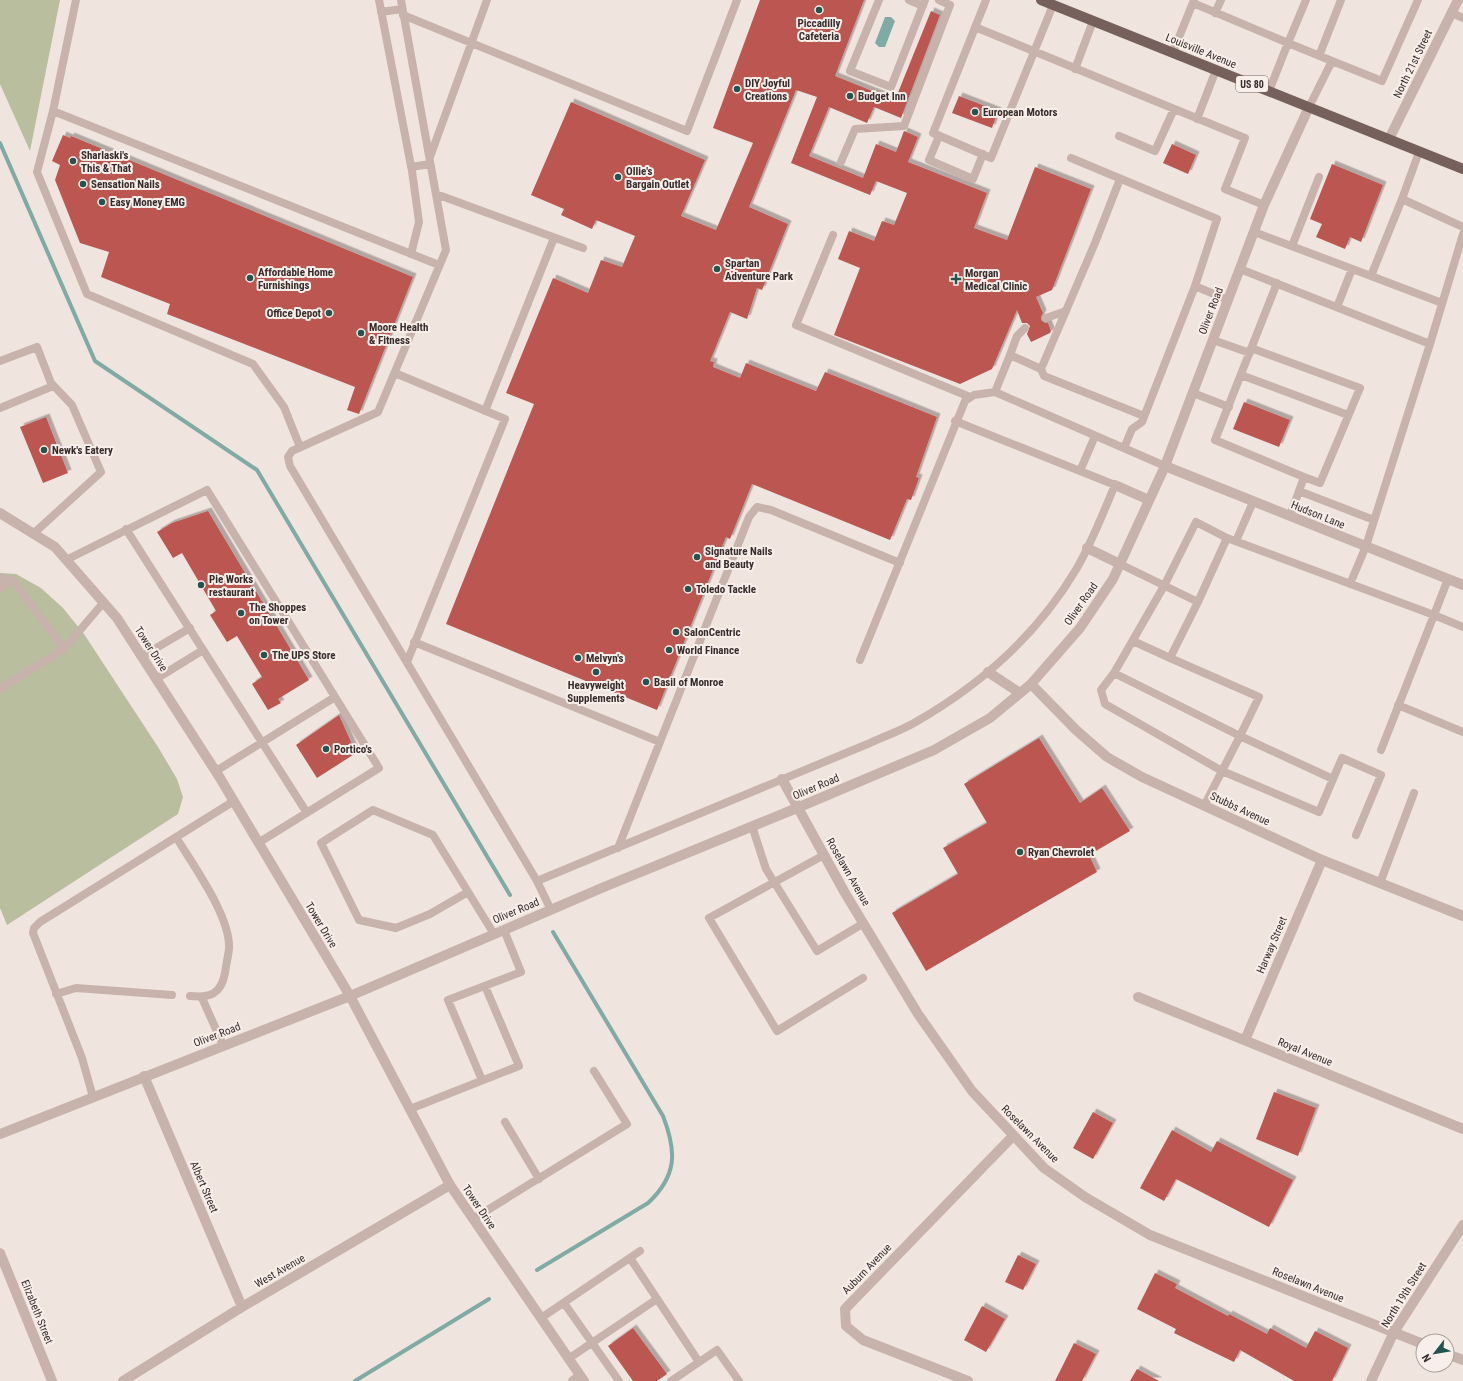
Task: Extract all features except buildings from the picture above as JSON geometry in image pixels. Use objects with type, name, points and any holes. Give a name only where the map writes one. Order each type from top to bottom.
[{"type":"main road","name":"Louisville Avenue","points":[[1041,0],[1463,169]]},
{"type":"street","name":"North 21st Street","points":[[1389,139],[1458,0]]},
{"type":"street","name":"Oliver Road","points":[[0,1134],[350,996],[551,910],[798,808],[934,750],[990,718],[1031,684],[1080,628],[1113,579],[1165,466],[1264,205],[1309,107]]},
{"type":"street","name":"Hudson Lane","points":[[1165,466],[1463,585]]},
{"type":"street","points":[[1115,485],[1149,500]]},
{"type":"street","name":"Tower Drive","points":[[0,513],[55,547],[117,618],[216,771],[350,996],[450,1185],[541,1318],[568,1359],[579,1379]]},
{"type":"street","points":[[1087,548],[1120,564]]},
{"type":"street","points":[[988,672],[1020,693]]},
{"type":"street","name":"Stubbs Avenue","points":[[1031,684],[1076,730],[1107,757],[1142,777],[1322,860],[1463,916]]},
{"type":"street","name":"Roselawn Avenue","points":[[782,779],[824,855],[918,1014],[972,1091],[1044,1168],[1086,1197],[1150,1235],[1415,1341]]},
{"type":"street","name":"Harway Street","points":[[1245,1040],[1322,860]]},
{"type":"street","name":"Royal Avenue","points":[[1138,997],[1463,1129]]},
{"type":"street","name":"Albert Street","points":[[144,1076],[242,1307]]},
{"type":"street","name":"Auburn Avenue","points":[[968,1381],[862,1340],[846,1326],[845,1309],[1013,1136]]},
{"type":"street","name":"West Avenue","points":[[123,1381],[242,1307],[450,1185]]},
{"type":"street","name":"North 19th Street","points":[[1370,1381],[1394,1332],[1463,1225]]},
{"type":"street","name":"Elizabeth Street","points":[[0,1253],[52,1381]]},
{"type":"lane","points":[[76,0],[37,172],[87,294],[253,364],[284,407],[300,447]]},
{"type":"lane","points":[[379,0],[411,167],[419,222],[411,254]]},
{"type":"lane","points":[[401,0],[446,250],[378,412],[300,447],[292,451],[288,457],[290,466],[538,881],[551,910]]},
{"type":"lane","points":[[430,162],[470,42],[487,0]]},
{"type":"lane","points":[[381,12],[403,12],[470,42],[687,131],[737,0]]},
{"type":"lane","points":[[879,0],[850,71],[891,87],[924,3],[909,0]]},
{"type":"lane","points":[[841,162],[855,129],[904,126],[950,5],[939,0]]},
{"type":"lane","points":[[986,0],[933,133],[991,158],[1053,5]]},
{"type":"lane","points":[[1216,13],[1221,0]]},
{"type":"lane","points":[[1269,91],[1306,0]]},
{"type":"lane","points":[[1319,56],[1341,0]]},
{"type":"lane","points":[[1172,52],[1193,2],[1288,44],[1382,81],[1418,0]]},
{"type":"lane","points":[[1452,12],[1463,18]]},
{"type":"lane","points":[[1075,69],[1093,21]]},
{"type":"lane","points":[[975,27],[1245,138],[1225,189],[1264,205]]},
{"type":"lane","points":[[1309,107],[1332,61]]},
{"type":"lane","points":[[1197,119],[1216,70]]},
{"type":"lane","points":[[1119,136],[1155,151],[1174,109]]},
{"type":"lane","points":[[52,111],[439,265]]},
{"type":"lane","points":[[939,136],[929,160],[973,179],[983,154]]},
{"type":"lane","points":[[1371,276],[1419,152]]},
{"type":"lane","points":[[1072,158],[1217,219],[1195,286],[1142,422],[1132,429],[1124,448]]},
{"type":"lane","points":[[411,167],[430,162]]},
{"type":"lane","points":[[1292,246],[1319,177]]},
{"type":"lane","points":[[1041,369],[1120,179]]},
{"type":"lane","points":[[436,194],[583,248]]},
{"type":"lane","points":[[1402,199],[1463,227]]},
{"type":"lane","points":[[1254,232],[1442,303]]},
{"type":"lane","points":[[1350,584],[1366,546],[1463,234]]},
{"type":"lane","points":[[832,235],[796,325],[970,397]]},
{"type":"lane","points":[[485,411],[554,238]]},
{"type":"lane","points":[[1240,269],[1430,344]]},
{"type":"lane","points":[[1337,307],[1352,269]]},
{"type":"lane","points":[[1213,340],[1250,351],[1360,388],[1320,483],[1216,440],[1250,351],[1277,283]]},
{"type":"lane","points":[[1195,286],[1228,300]]},
{"type":"lane","points":[[1046,318],[1066,311]]},
{"type":"lane","points":[[995,392],[1017,336],[1025,328]]},
{"type":"lane","points":[[0,361],[37,347],[51,383],[72,405],[101,472],[33,534]]},
{"type":"lane","points":[[1010,356],[1041,369],[1044,376],[1144,416]]},
{"type":"lane","points":[[395,373],[505,419],[406,662]]},
{"type":"lane","points":[[1241,375],[1348,416]]},
{"type":"lane","points":[[0,408],[53,386]]},
{"type":"lane","points":[[860,660],[900,563],[955,421],[964,401],[974,394],[995,392],[1165,466]]},
{"type":"lane","points":[[1193,393],[1229,407]]},
{"type":"lane","points":[[538,881],[913,724],[952,700],[988,672],[1014,650],[1044,617],[1065,587],[1087,548],[1115,485],[955,421]]},
{"type":"lane","points":[[1080,471],[1095,436]]},
{"type":"lane","points":[[1290,516],[1304,477]]},
{"type":"lane","points":[[66,560],[206,490],[379,768],[258,843]]},
{"type":"lane","points":[[1299,491],[1374,520]]},
{"type":"lane","points":[[1236,541],[1253,502]]},
{"type":"lane","points":[[618,848],[749,517],[757,507],[771,510],[900,563]]},
{"type":"lane","points":[[1356,835],[1381,775],[1342,758],[1319,812],[1222,771],[1105,704],[1101,690],[1114,673],[1133,641],[1164,586],[1196,522],[1227,538],[1463,627]]},
{"type":"lane","points":[[126,529],[307,813]]},
{"type":"lane","points":[[1170,658],[1198,602],[1227,538]]},
{"type":"lane","points":[[1120,564],[1198,602]]},
{"type":"lane","points":[[0,578],[13,580],[64,649]]},
{"type":"lane","points":[[1381,750],[1448,579]]},
{"type":"lane","points":[[0,588],[13,580]]},
{"type":"lane","points":[[0,689],[64,649],[103,603]]},
{"type":"lane","points":[[141,657],[190,628]]},
{"type":"lane","points":[[1133,641],[1259,696],[1204,806]]},
{"type":"lane","points":[[414,642],[660,742]]},
{"type":"lane","points":[[156,679],[202,650]]},
{"type":"lane","points":[[1114,673],[1240,736],[1333,779]]},
{"type":"lane","points":[[216,771],[335,697]]},
{"type":"lane","points":[[1398,705],[1463,732]]},
{"type":"lane","points":[[1380,883],[1414,793]]},
{"type":"lane","points":[[93,1097],[82,1058],[33,933],[34,928],[40,922],[234,801]]},
{"type":"lane","points":[[468,892],[430,914],[396,928],[358,920],[321,843],[373,810],[433,835],[494,934]]},
{"type":"lane","points":[[752,826],[766,869],[817,951],[864,923]]},
{"type":"lane","points":[[176,837],[225,924],[229,948],[224,978],[216,992],[210,996],[202,998],[190,996]]},
{"type":"lane","points":[[824,855],[709,918],[777,1031],[863,978]]},
{"type":"lane","points":[[482,1080],[448,1000],[521,972],[504,930]]},
{"type":"lane","points":[[410,1108],[519,1066],[485,986]]},
{"type":"lane","points":[[56,994],[76,988],[172,995]]},
{"type":"lane","points":[[202,998],[223,1045]]},
{"type":"lane","points":[[474,1219],[627,1124],[594,1071]]},
{"type":"lane","points":[[505,1122],[539,1179]]},
{"type":"lane","points":[[541,1318],[640,1251]]},
{"type":"lane","points":[[630,1258],[700,1362]]},
{"type":"lane","points":[[568,1359],[657,1299]]},
{"type":"lane","points":[[564,1303],[619,1381]]},
{"type":"lane","points":[[671,1381],[717,1350],[739,1381]]},
{"type":"green space","points":[[0,0],[60,0],[30,151],[0,84]]},
{"type":"green space","points":[[0,573],[16,574],[41,588],[63,608],[84,634],[158,747],[177,779],[183,797],[178,814],[7,925],[0,908]]},
{"type":"water","points":[[885,17],[891,17],[895,21],[885,47],[879,47],[875,43]]},
{"type":"waterway","points":[[0,143],[95,361],[257,470],[510,895]]},
{"type":"waterway","points":[[537,1270],[648,1203],[665,1183],[672,1163],[671,1141],[663,1116],[553,932]]},
{"type":"waterway","points":[[355,1381],[489,1299]]},
{"type":"place","name":"Piccadilly Cafeteria","points":[[819,10]]},
{"type":"place","name":"DIY Joyful Creations","points":[[737,89]]},
{"type":"place","name":"Budget Inn","points":[[850,96]]},
{"type":"place","name":"European Motors","points":[[975,112]]},
{"type":"place","name":"Sharlaski's This & That","points":[[73,161]]},
{"type":"place","name":"Ollie's Bargain Outlet","points":[[618,177]]},
{"type":"place","name":"Sensation Nails","points":[[83,184]]},
{"type":"place","name":"Easy Money EMG","points":[[102,202]]},
{"type":"place","name":"Spartan Adventure Park","points":[[717,269]]},
{"type":"place","name":"Affordable Home Furnishings","points":[[250,278]]},
{"type":"place","name":"Morgan Medical Clinic","points":[[956,279]]},
{"type":"place","name":"Office Depot","points":[[329,313]]},
{"type":"place","name":"Moore Health & Fitness","points":[[361,333]]},
{"type":"place","name":"Newk's Eatery","points":[[44,450]]},
{"type":"place","name":"Signature Nails and Beauty","points":[[697,557]]},
{"type":"place","name":"Pie Works restaurant","points":[[201,585]]},
{"type":"place","name":"Toledo Tackle","points":[[688,589]]},
{"type":"place","name":"The Shoppes on Tower","points":[[241,613]]},
{"type":"place","name":"SalonCentric","points":[[676,632]]},
{"type":"place","name":"World Finance","points":[[669,650]]},
{"type":"place","name":"The UPS Store","points":[[264,655]]},
{"type":"place","name":"Melvyn's","points":[[578,658]]},
{"type":"place","name":"Heavyweight Supplements","points":[[596,672]]},
{"type":"place","name":"Basil of Monroe","points":[[646,682]]},
{"type":"place","name":"Portico's","points":[[326,749]]},
{"type":"place","name":"Ryan Chevrolet","points":[[1020,852]]}]
